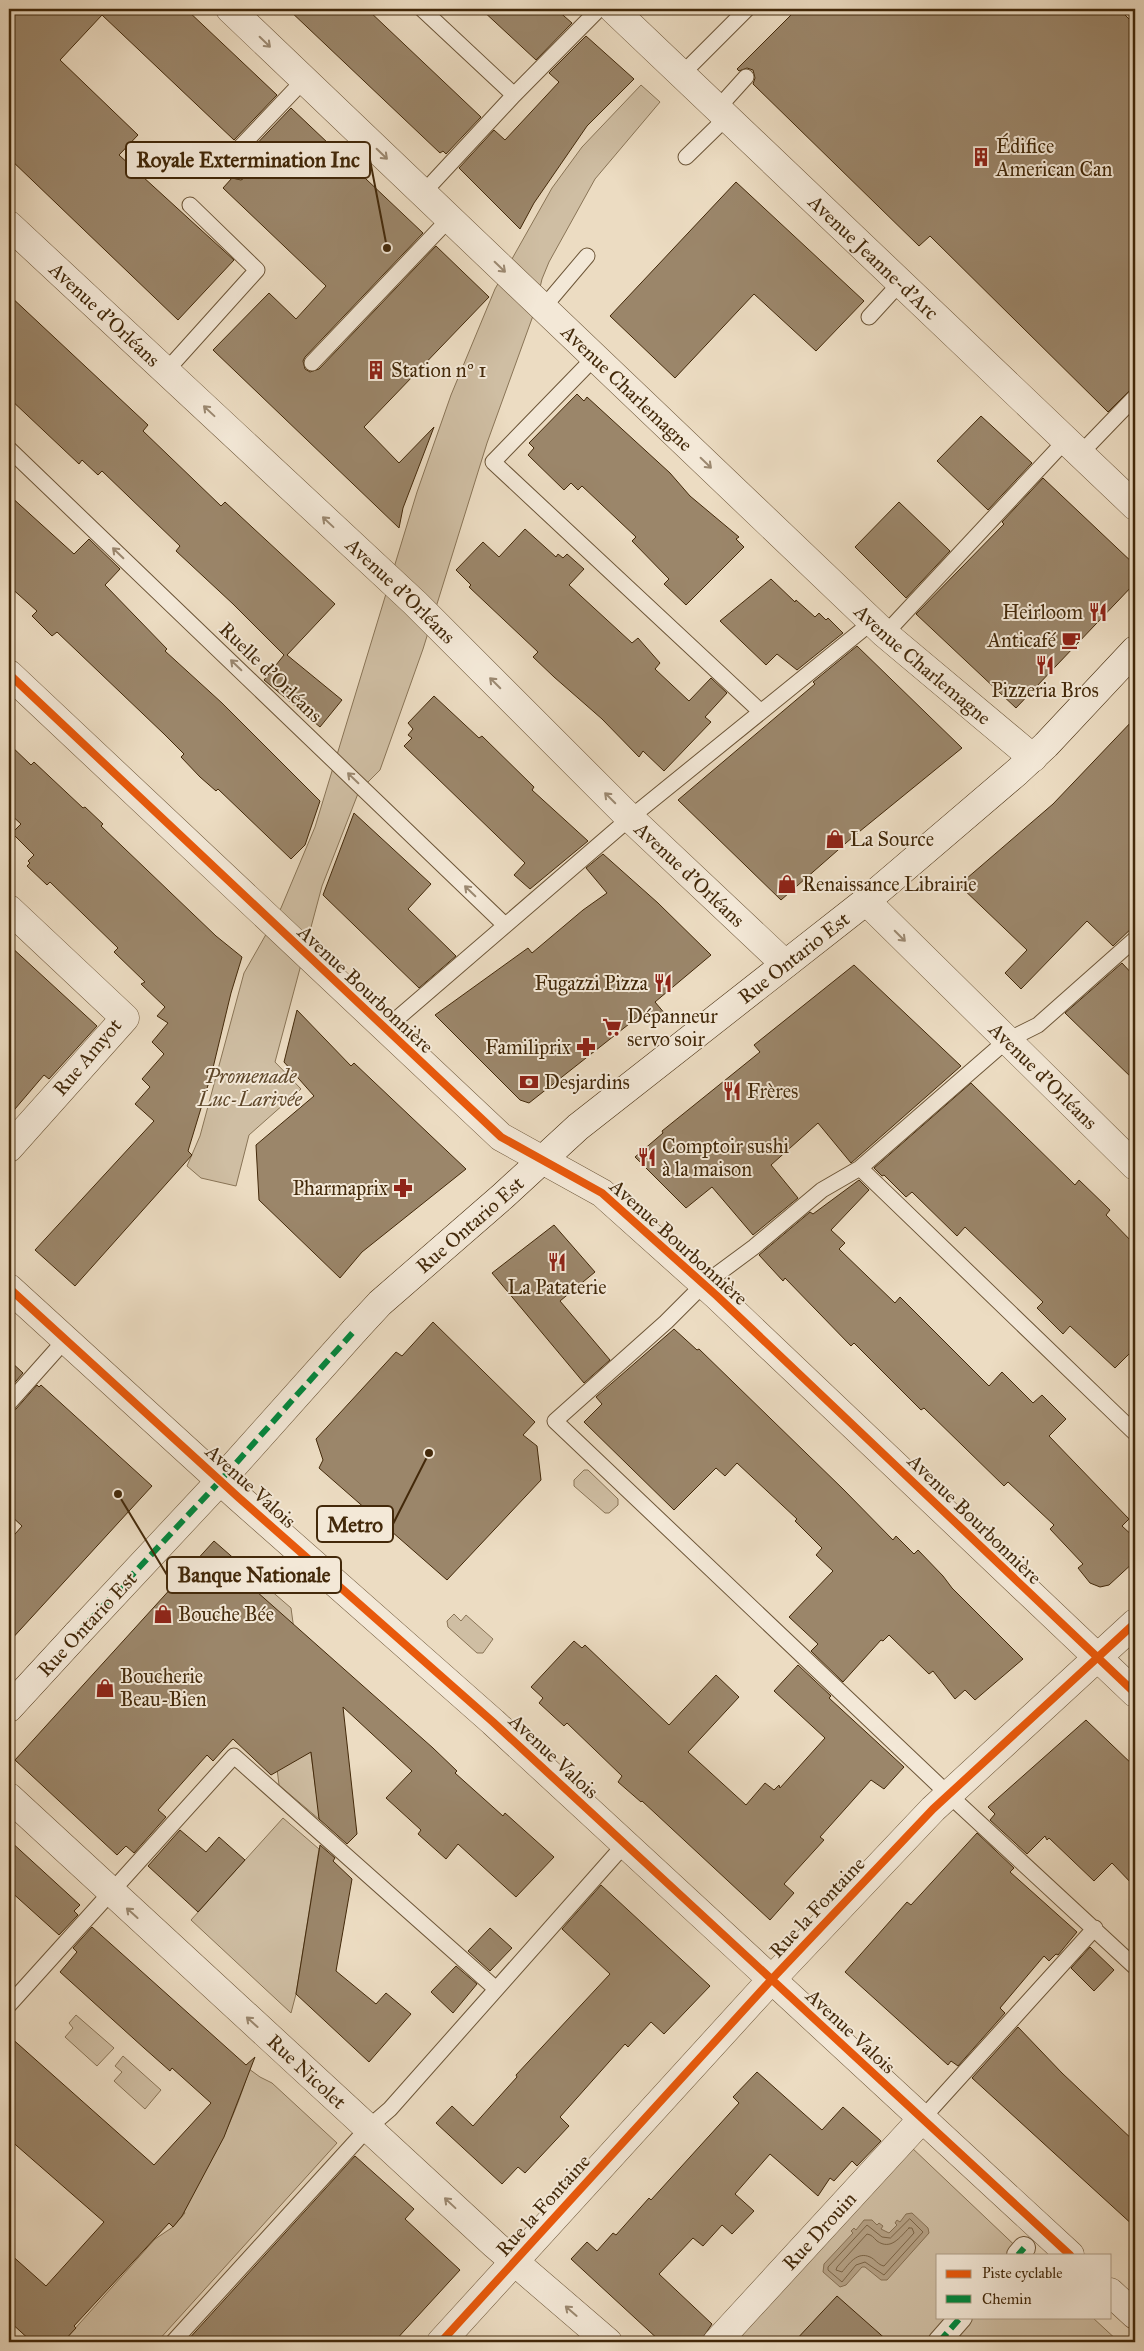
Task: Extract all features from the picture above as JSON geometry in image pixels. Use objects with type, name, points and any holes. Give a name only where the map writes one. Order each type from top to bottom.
[{"type":"street","name":"Avenue Charlemagne","points":[[230,9],[878,628],[1033,758]]},
{"type":"street","name":"Avenue Jeanne-d'Arc","points":[[613,9],[1135,506]]},
{"type":"street","name":"Avenue d'Orléans","points":[[9,226],[415,603],[630,818],[785,964]]},
{"type":"street","name":"Rue Ontario Est","points":[[9,1708],[220,1481],[380,1303],[578,1127],[866,901],[1033,758],[1135,650]]},
{"type":"street","name":"Avenue Bourbonnière","points":[[9,674],[501,1137],[602,1193],[704,1284],[1135,1694]]},
{"type":"street","name":"Avenue d'Orléans","points":[[866,901],[1135,1166]]},
{"type":"street","name":"Rue Amyot","points":[[9,909],[125,1018],[9,1148]]},
{"type":"street","name":"Avenue Valois","points":[[9,1288],[220,1481],[493,1722],[1069,2254]]},
{"type":"street","name":"Rue la Fontaine","points":[[441,2342],[772,1979],[948,1794],[1135,1623]]},
{"type":"street","name":"Rue Nicolet","points":[[9,1797],[513,2261],[608,2342]]},
{"type":"street","name":"Rue Drouin","points":[[717,2342],[922,2119]]},
{"type":"street","points":[[1112,2294],[1135,2315]]},
{"type":"street","points":[[939,2342],[960,2318]]},
{"type":"lane","points":[[422,9],[514,95]]},
{"type":"lane","points":[[423,193],[514,95],[599,9]]},
{"type":"lane","points":[[682,74],[747,9]]},
{"type":"lane","points":[[686,157],[722,113],[746,78]]},
{"type":"lane","points":[[239,171],[228,160],[304,80]]},
{"type":"lane","points":[[166,371],[257,270],[190,205]]},
{"type":"lane","points":[[312,363],[450,218]]},
{"type":"lane","points":[[543,308],[587,256]]},
{"type":"lane","points":[[869,317],[901,282]]},
{"type":"lane","points":[[595,357],[492,462],[761,712]]},
{"type":"lane","points":[[385,1029],[630,818],[761,712],[878,628],[1073,447],[1135,397]]},
{"type":"lane","name":"Ruelle d'Orléans","points":[[9,449],[505,925]]},
{"type":"lane","points":[[1135,939],[1038,1024],[1006,1041],[860,1168],[822,1190],[754,1247],[704,1284],[666,1322],[555,1421],[948,1794],[1135,1967]]},
{"type":"lane","points":[[860,1168],[1135,1433]]},
{"type":"lane","points":[[9,1403],[66,1339]]},
{"type":"lane","points":[[9,2005],[234,1756],[495,1988]]},
{"type":"lane","points":[[173,2342],[368,2128],[390,2109],[495,1988],[625,1844]]},
{"type":"lane","points":[[922,2119],[1095,1928]]},
{"type":"green space","name":"Promenade Luc-Larivée","points":[[641,85],[660,102],[595,179],[549,262],[542,279],[534,313],[487,443],[423,649],[380,770],[359,791],[322,886],[275,1062],[301,1089],[249,1135],[236,1186],[201,1178],[187,1166],[200,1136],[244,973],[281,908],[315,827],[417,492],[451,395],[495,289],[552,188],[582,147]]},
{"type":"green space","points":[[584,1470],[588,1470],[618,1499],[618,1505],[609,1513],[605,1513],[574,1486],[574,1480]]},
{"type":"green space","points":[[254,1576],[291,1608],[320,1820],[279,1785]]},
{"type":"green space","points":[[454,1614],[461,1621],[466,1615],[493,1639],[483,1653],[477,1653],[448,1627],[447,1621]]},
{"type":"green space","points":[[283,1818],[319,1849],[296,1994],[291,2013],[191,1920]]},
{"type":"green space","points":[[76,2015],[114,2048],[97,2066],[65,2037],[73,2028],[69,2023]]},
{"type":"green space","points":[[123,2056],[161,2090],[145,2109],[114,2081],[122,2072],[115,2066]]},
{"type":"green space","points":[[249,2069],[272,2083],[337,2143],[157,2342],[63,2342],[155,2239],[173,2227],[185,2213],[182,2209],[221,2142],[237,2106]]},
{"type":"green space","points":[[910,2146],[1024,2254],[936,2254],[936,2318],[1093,2318],[1119,2342],[731,2342]]},
{"type":"water","points":[[912,2213],[928,2228],[929,2233],[887,2280],[881,2280],[865,2267],[862,2267],[846,2285],[840,2287],[823,2272],[824,2264],[853,2233],[851,2231],[854,2228],[856,2230],[864,2220],[872,2220],[877,2225],[879,2223],[883,2226],[881,2229],[889,2233],[897,2225],[895,2223],[897,2220],[900,2222],[906,2214]]},
{"type":"building","points":[[9,9],[186,9],[277,95],[234,140],[102,15],[60,60],[138,135],[119,155],[234,260],[178,320],[9,158]]},
{"type":"building","points":[[288,9],[367,9],[481,117],[446,154],[443,151],[440,153]]},
{"type":"building","points":[[481,9],[556,9],[572,23],[536,60]]},
{"type":"building","name":"Édifice American Can","points":[[797,9],[1119,9],[1135,25],[1135,385],[1108,412],[930,236],[919,246],[753,84],[755,78],[753,70],[747,68],[739,71],[737,69]]},
{"type":"building","points":[[586,36],[634,79],[587,126],[534,203],[520,229],[459,168],[494,130],[505,140],[559,82],[549,73]]},
{"type":"building","name":"Station nº 1","points":[[291,108],[423,233],[305,357],[303,361],[305,369],[310,372],[319,369],[436,246],[489,297],[364,427],[399,463],[434,427],[403,508],[399,528],[213,350],[269,293],[296,319],[326,286],[223,188],[232,178],[241,180],[246,177],[248,169],[246,164],[253,157],[248,153]]},
{"type":"building","points":[[736,182],[864,301],[816,351],[754,294],[675,378],[610,316]]},
{"type":"building","points":[[9,295],[148,425],[143,431],[221,506],[225,502],[335,604],[287,655],[342,700],[320,727],[264,680],[284,655],[176,551],[180,546],[102,471],[98,475],[82,460],[79,464],[9,398]]},
{"type":"building","points":[[577,394],[584,401],[587,397],[670,473],[690,496],[739,537],[736,539],[744,547],[686,605],[664,584],[669,579],[632,541],[636,537],[582,486],[578,490],[571,483],[564,490],[528,455],[534,448],[529,443]]},
{"type":"building","points":[[981,416],[1032,463],[988,510],[937,461]]},
{"type":"building","points":[[1043,478],[1135,565],[1135,583],[1016,708],[916,614],[1004,524],[1002,522]]},
{"type":"building","points":[[9,495],[74,554],[89,539],[120,569],[105,585],[167,649],[165,651],[222,703],[320,801],[305,845],[291,859],[218,789],[216,791],[200,777],[181,757],[184,754],[57,632],[52,636],[32,616],[37,611],[9,586]]},
{"type":"building","points":[[899,502],[950,551],[906,598],[855,547]]},
{"type":"building","points":[[525,529],[556,557],[558,554],[563,558],[567,554],[584,569],[569,585],[632,643],[638,638],[660,663],[655,669],[689,701],[711,678],[727,693],[705,717],[711,722],[664,771],[643,751],[639,757],[602,719],[533,657],[538,652],[469,587],[471,585],[456,570],[483,542],[499,557]]},
{"type":"building","points":[[771,579],[795,602],[796,600],[815,617],[819,613],[826,620],[828,618],[843,633],[797,670],[777,654],[766,665],[720,621]]},
{"type":"building","points":[[857,646],[962,748],[854,836],[781,900],[678,800]]},
{"type":"building","points":[[434,696],[479,738],[482,736],[534,787],[532,790],[588,841],[530,889],[514,875],[525,863],[404,746],[412,738],[408,735],[413,729],[408,723]]},
{"type":"building","points":[[1135,718],[1135,925],[1113,946],[1087,921],[1021,989],[1005,973],[1027,950],[959,885],[1053,804]]},
{"type":"building","points":[[9,744],[31,765],[34,762],[83,808],[85,807],[103,824],[101,826],[216,936],[242,957],[231,993],[212,1072],[188,1151],[192,1155],[75,1286],[35,1250],[154,1121],[135,1104],[150,1087],[142,1079],[164,1054],[152,1042],[168,1023],[157,1016],[165,1007],[141,984],[145,982],[114,952],[118,948],[50,882],[47,885],[27,866],[30,863],[28,861],[34,855],[12,833],[21,824],[9,813]]},
{"type":"building","points":[[354,813],[431,884],[408,909],[456,956],[419,988],[323,895]]},
{"type":"building","points":[[603,854],[658,903],[711,955],[655,1002],[666,1015],[643,1013],[529,1103],[520,1100],[435,1015],[528,948],[532,953],[583,910],[607,893],[586,868]]},
{"type":"building","points":[[9,945],[97,1026],[49,1079],[44,1075],[9,1116]]},
{"type":"building","points":[[1122,963],[1135,977],[1135,1081],[1065,1013]]},
{"type":"building","points":[[854,965],[961,1066],[851,1163],[818,1123],[771,1165],[798,1198],[753,1235],[712,1187],[686,1208],[635,1157],[663,1133],[662,1131],[760,1052],[754,1045]]},
{"type":"building","points":[[297,1010],[351,1066],[354,1063],[466,1169],[362,1252],[340,1278],[259,1200],[256,1145],[314,1096],[284,1062]]},
{"type":"building","points":[[971,1083],[1075,1185],[1079,1180],[1110,1210],[1106,1215],[1135,1245],[1135,1348],[1115,1368],[1070,1326],[1063,1334],[1037,1308],[1043,1302],[965,1227],[957,1236],[912,1192],[906,1197],[884,1175],[882,1176],[874,1168]]},
{"type":"building","points":[[859,1180],[869,1190],[831,1230],[845,1243],[839,1249],[895,1303],[900,1297],[989,1386],[1002,1372],[1033,1403],[1042,1395],[1066,1419],[1049,1436],[1129,1519],[1122,1526],[1135,1538],[1135,1561],[1109,1585],[1100,1587],[1090,1583],[1078,1568],[1083,1564],[1050,1529],[1054,1525],[1008,1482],[1004,1486],[924,1408],[921,1410],[854,1343],[851,1346],[785,1278],[783,1281],[759,1255],[810,1212],[813,1214]]},
{"type":"building","points":[[554,1225],[595,1272],[560,1301],[610,1360],[584,1383],[492,1273]]},
{"type":"building","points":[[433,1322],[535,1422],[523,1435],[537,1446],[541,1480],[447,1580],[319,1468],[323,1460],[316,1439],[396,1352],[402,1356]]},
{"type":"building","points":[[674,1329],[697,1350],[699,1349],[893,1540],[896,1536],[914,1554],[918,1550],[952,1588],[1023,1659],[975,1700],[965,1690],[955,1699],[933,1671],[929,1674],[889,1635],[883,1641],[881,1640],[843,1682],[811,1651],[818,1644],[789,1617],[833,1571],[816,1555],[822,1548],[795,1521],[797,1519],[737,1463],[725,1476],[716,1468],[674,1510],[584,1422],[602,1404],[596,1397]]},
{"type":"building","points":[[9,1360],[23,1373],[9,1389]]},
{"type":"building","points":[[37,1385],[39,1387],[41,1385],[152,1486],[9,1642],[9,1541],[22,1526],[9,1514],[9,1412],[16,1409]]},
{"type":"building","points":[[214,1541],[254,1576],[256,1591],[433,1748],[457,1771],[455,1773],[503,1816],[505,1813],[554,1857],[516,1897],[458,1844],[446,1859],[418,1834],[421,1830],[386,1798],[412,1771],[343,1707],[357,1834],[347,1844],[319,1819],[311,1752],[271,1775],[233,1739],[213,1761],[207,1755],[158,1810],[166,1817],[134,1853],[126,1846],[117,1855],[15,1760]]},
{"type":"building","points":[[574,1641],[582,1648],[585,1645],[669,1725],[716,1675],[739,1697],[688,1752],[746,1805],[765,1783],[774,1790],[779,1785],[780,1788],[825,1738],[774,1691],[798,1665],[831,1696],[829,1698],[904,1767],[884,1789],[871,1780],[820,1837],[824,1840],[784,1884],[794,1893],[770,1920],[642,1801],[618,1782],[622,1776],[567,1723],[564,1726],[539,1703],[543,1698],[531,1687]]},
{"type":"building","points":[[1086,1720],[1135,1767],[1135,1887],[1112,1863],[1094,1881],[1049,1838],[1047,1840],[1045,1836],[1027,1854],[990,1820],[995,1814],[988,1807]]},
{"type":"building","points":[[180,1830],[206,1852],[219,1837],[245,1860],[198,1912],[148,1866]]},
{"type":"building","points":[[977,1833],[1014,1868],[1010,1872],[1077,1932],[1058,1955],[1056,1954],[1049,1961],[1044,1956],[1000,2008],[1005,2013],[958,2066],[951,2061],[948,2065],[845,1972],[907,1902],[911,1905]]},
{"type":"building","points":[[9,1840],[80,1905],[74,1911],[78,1915],[59,1935],[9,1890]]},
{"type":"building","points":[[320,1845],[335,1858],[333,1861],[352,1879],[336,1971],[376,2004],[386,1993],[411,2014],[369,2062],[296,1994]]},
{"type":"building","points":[[601,1885],[710,1986],[664,2034],[651,2022],[628,2047],[625,2044],[560,2117],[569,2126],[525,2173],[518,2167],[502,2184],[436,2123],[452,2106],[473,2126],[517,2077],[516,2075],[610,1974],[562,1929]]},
{"type":"building","points":[[92,1927],[246,2065],[255,2057],[224,2137],[182,2216],[173,2227],[169,2223],[74,2326],[76,2328],[63,2342],[32,2342],[9,2321],[9,2253],[46,2286],[104,2222],[9,2139],[9,2036],[154,2165],[211,2103],[172,2068],[170,2071],[60,1972],[77,1952],[73,1948]]},
{"type":"building","points":[[490,1928],[512,1948],[490,1971],[468,1951]]},
{"type":"building","points":[[1090,1947],[1114,1970],[1094,1991],[1071,1968]]},
{"type":"building","points":[[456,1966],[477,1984],[453,2013],[431,1992]]},
{"type":"building","points":[[1018,2027],[1062,2073],[1135,2142],[1135,2227],[972,2078]]},
{"type":"building","points":[[757,2072],[822,2130],[843,2107],[881,2141],[857,2166],[852,2161],[834,2181],[830,2178],[818,2196],[770,2154],[735,2194],[754,2211],[732,2234],[722,2225],[703,2246],[693,2238],[659,2274],[712,2324],[700,2342],[661,2342],[571,2259],[587,2242],[597,2251],[613,2233],[616,2235],[649,2198],[651,2200],[739,2103],[733,2097]]},
{"type":"building","points":[[355,2156],[414,2209],[405,2219],[460,2270],[394,2342],[186,2342]]},
{"type":"building","points":[[837,2296],[889,2342],[794,2342]]},
{"type":"marked path","points":[[77,1634],[220,1481],[355,1330]]},
{"type":"marked path","points":[[1019,2254],[1024,2248]]},
{"type":"marked path","points":[[939,2342],[960,2318]]},
{"type":"cycle path","points":[[9,674],[501,1137],[602,1193],[717,1296],[1135,1693]]},
{"type":"cycle path","points":[[9,1288],[238,1497],[493,1722],[1069,2254]]},
{"type":"cycle path","points":[[441,2342],[772,1979],[933,1809],[1135,1623]]},
{"type":"place","name":"Édifice American Can","points":[[981,157]]},
{"type":"place","name":"Royale Extermination Inc","points":[[387,248]]},
{"type":"place","name":"Station nº 1","points":[[376,370]]},
{"type":"place","name":"Heirloom","points":[[1098,612]]},
{"type":"place","name":"Anticafé","points":[[1071,640]]},
{"type":"place","name":"Pizzeria Bros","points":[[1045,665]]},
{"type":"place","name":"La Source","points":[[835,839]]},
{"type":"place","name":"Renaissance Librairie","points":[[787,884]]},
{"type":"place","name":"Fugazzi Pizza","points":[[663,983]]},
{"type":"place","name":"Dépanneur servo soir","points":[[612,1027]]},
{"type":"place","name":"Familiprix","points":[[586,1047]]},
{"type":"place","name":"Desjardins","points":[[529,1082]]},
{"type":"place","name":"Frères","points":[[732,1091]]},
{"type":"place","name":"Comptoir sushi à la maison","points":[[647,1157]]},
{"type":"place","name":"Pharmaprix","points":[[403,1188]]},
{"type":"place","name":"La Pataterie","points":[[557,1262]]},
{"type":"place","name":"Metro","points":[[429,1453]]},
{"type":"place","name":"Banque Nationale","points":[[118,1494]]},
{"type":"place","name":"Bouche Bée","points":[[163,1614]]},
{"type":"place","name":"Boucherie Beau-Bien","points":[[105,1688]]}]
